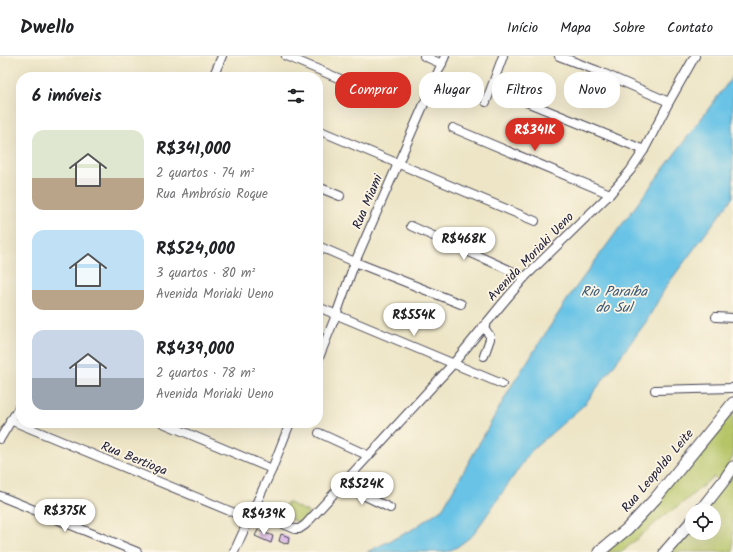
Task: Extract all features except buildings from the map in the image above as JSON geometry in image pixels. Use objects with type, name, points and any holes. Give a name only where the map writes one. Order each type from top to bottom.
[{"type":"main road","name":"Rua Leopoldo Leite","points":[[599,552],[627,529],[650,504],[733,403]]},
{"type":"main road","points":[[705,504],[733,467]]},
{"type":"main road","points":[[666,552],[685,529]]},
{"type":"street","points":[[215,72],[222,56]]},
{"type":"street","points":[[286,56],[335,77]]},
{"type":"street","points":[[424,56],[444,60]]},
{"type":"street","points":[[486,102],[503,56]]},
{"type":"street","points":[[559,56],[598,71],[669,102]]},
{"type":"street","name":"Avenida Moriaki Ueno","points":[[253,511],[295,528],[299,529],[306,525],[453,364],[525,277],[610,194],[630,171],[644,150],[695,56]]},
{"type":"street","name":"Rua Miami","points":[[323,348],[356,262],[444,60]]},
{"type":"street","points":[[541,108],[644,150]]},
{"type":"street","points":[[453,128],[610,194]]},
{"type":"street","points":[[323,132],[535,221]]},
{"type":"street","points":[[323,189],[340,196]]},
{"type":"street","points":[[411,226],[525,277]]},
{"type":"street","points":[[323,248],[461,304]]},
{"type":"street","points":[[323,309],[502,384]]},
{"type":"street","points":[[716,317],[733,318]]},
{"type":"street","points":[[484,326],[490,336],[484,356]]},
{"type":"street","points":[[655,390],[733,388]]},
{"type":"street","points":[[0,439],[16,411]]},
{"type":"street","name":"Rua Bertioga","points":[[10,420],[16,422]]},
{"type":"street","name":"Rua Bertioga","points":[[29,428],[249,519]]},
{"type":"street","points":[[175,428],[272,470]]},
{"type":"street","points":[[234,552],[272,470],[288,428]]},
{"type":"street","points":[[319,433],[369,456]]},
{"type":"street","points":[[342,485],[390,508]]},
{"type":"street","points":[[0,496],[137,552]]},
{"type":"green space","points":[[733,409],[733,457],[720,481],[713,477],[684,502],[665,515],[622,552],[606,552]]},
{"type":"green space","points":[[733,467],[733,552],[664,552],[685,527],[685,540],[721,540],[721,504],[704,504]]},
{"type":"green space","points":[[287,502],[308,512],[307,517],[300,523],[282,515]]},
{"type":"water","name":"Rio Paraíba do Sul","points":[[733,76],[733,197],[667,285],[646,322],[585,404],[531,451],[473,535],[457,547],[447,552],[367,552],[410,531],[443,508],[512,385],[571,294]]}]
